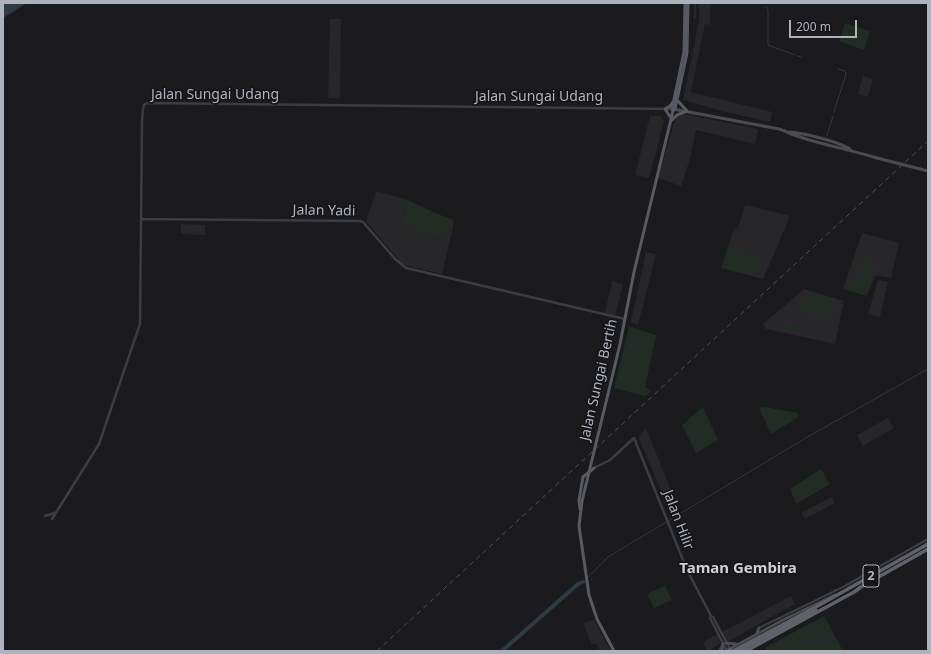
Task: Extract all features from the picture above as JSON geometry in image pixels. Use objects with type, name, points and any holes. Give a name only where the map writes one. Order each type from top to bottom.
[{"type":"highway","name":"2","points":[[739,651],[855,586],[917,548],[928,544]]},
{"type":"highway","name":"2","points":[[729,651],[861,587],[928,548]]},
{"type":"highway","points":[[748,650],[848,596],[861,587]]},
{"type":"main road","name":"Jalan Sungai Bertih","points":[[676,100],[684,52],[684,3]]},
{"type":"main road","name":"Jalan Sungai Bertih","points":[[614,651],[597,618],[589,595],[580,530],[582,501],[608,394],[634,272],[687,53],[688,3]]},
{"type":"main road","points":[[671,118],[665,109],[676,100],[687,112]]},
{"type":"main road","points":[[673,110],[756,124],[846,146],[852,150]]},
{"type":"main road","points":[[670,122],[677,115],[687,112]]},
{"type":"main road","points":[[787,132],[795,136],[928,171]]},
{"type":"main road","points":[[808,136],[810,139],[825,144]]},
{"type":"main road","points":[[581,510],[579,500],[584,477],[594,468]]},
{"type":"main road","points":[[729,651],[738,644],[782,619],[855,586]]},
{"type":"main road","points":[[756,635],[759,628]]},
{"type":"main road","points":[[746,640],[743,643],[743,646],[744,649],[748,650]]},
{"type":"main road","points":[[720,651],[725,643],[738,644]]},
{"type":"street","name":"Jalan Sungai Udang","points":[[52,519],[99,444],[138,334],[141,320],[144,105],[673,110]]},
{"type":"street","name":"Jalan Yadi","points":[[142,219],[360,221],[363,222],[395,259],[406,268],[625,319]]},
{"type":"street","name":"Jalan Hilir","points":[[594,468],[610,460],[634,438],[687,570],[729,651]]},
{"type":"street","points":[[45,516],[51,515],[55,512]]},
{"type":"street","points":[[759,628],[782,619],[845,586],[917,548],[928,539]]},
{"type":"shaded area","points":[[3,3],[27,3],[3,18]]},
{"type":"shaded area","points":[[699,3],[710,3],[710,25],[705,24],[691,92],[772,112],[770,122],[683,100],[699,20]]},
{"type":"shaded area","points":[[330,19],[341,19],[340,98],[328,98]]},
{"type":"shaded area","points":[[845,23],[870,31],[864,50],[839,41]]},
{"type":"shaded area","points":[[863,76],[873,79],[868,97],[858,94]]},
{"type":"shaded area","points":[[684,114],[758,129],[755,144],[696,130],[690,159],[681,186],[658,178],[676,117]]},
{"type":"shaded area","points":[[650,116],[661,116],[664,121],[649,178],[647,178],[635,175]]},
{"type":"shaded area","points":[[376,191],[408,200],[401,224],[416,228],[423,234],[444,238],[447,227],[453,228],[442,274],[403,265],[366,221]]},
{"type":"shaded area","points":[[408,200],[454,220],[453,228],[447,228],[444,238],[423,234],[416,228],[401,224]]},
{"type":"shaded area","points":[[745,205],[790,216],[763,279],[721,268],[734,228],[738,229]]},
{"type":"shaded area","points":[[181,224],[205,225],[205,235],[182,234]]},
{"type":"shaded area","points":[[862,233],[899,243],[891,278],[875,275],[867,296],[843,289]]},
{"type":"shaded area","points":[[729,248],[763,261],[757,277],[722,268]]},
{"type":"shaded area","points":[[646,252],[656,254],[638,325],[631,322]]},
{"type":"shaded area","points":[[863,259],[877,263],[873,275],[860,271]]},
{"type":"shaded area","points":[[861,273],[871,277],[865,295],[854,292],[856,283],[853,290],[848,288],[851,279],[857,281]]},
{"type":"shaded area","points":[[878,280],[888,282],[880,317],[868,314]]},
{"type":"shaded area","points":[[612,281],[623,284],[615,316],[605,313]]},
{"type":"shaded area","points":[[804,289],[844,301],[835,344],[766,329],[763,324]]},
{"type":"shaded area","points":[[806,292],[837,299],[832,319],[801,312]]},
{"type":"shaded area","points":[[783,323],[797,326],[796,334],[781,331]]},
{"type":"shaded area","points":[[629,327],[656,335],[645,387],[652,391],[645,396],[614,388]]},
{"type":"shaded area","points":[[703,407],[718,440],[696,453],[682,425]]},
{"type":"shaded area","points":[[765,407],[797,413],[797,418],[771,434],[759,408]]},
{"type":"shaded area","points":[[888,418],[894,428],[863,446],[857,435]]},
{"type":"shaded area","points":[[646,428],[673,495],[665,501],[638,436]]},
{"type":"shaded area","points":[[821,469],[830,484],[796,504],[790,489]]},
{"type":"shaded area","points":[[832,497],[835,503],[805,519],[801,513]]},
{"type":"shaded area","points":[[665,586],[672,600],[654,608],[647,594]]},
{"type":"shaded area","points":[[791,596],[795,604],[727,642],[722,632]]},
{"type":"shaded area","points":[[824,616],[843,651],[766,651],[766,647]]},
{"type":"shaded area","points":[[594,620],[611,651],[600,651],[596,643],[592,645],[583,623]]},
{"type":"shaded area","points":[[717,634],[721,643],[707,651],[703,642]]},
{"type":"waterway","points":[[695,3],[695,18]]},
{"type":"waterway","points":[[766,7],[768,10],[768,45],[795,55]]},
{"type":"waterway","points":[[797,56],[801,57]]},
{"type":"waterway","points":[[834,112],[846,74],[845,71],[838,69]]},
{"type":"waterway","points":[[827,136],[833,116]]},
{"type":"waterway","points":[[588,577],[608,557],[809,436],[928,369]]},
{"type":"waterway","points":[[502,651],[578,584],[583,582]]},
{"type":"railway","points":[[377,651],[928,141]]},
{"type":"district","name":"Taman Gembira","points":[[738,569]]}]
